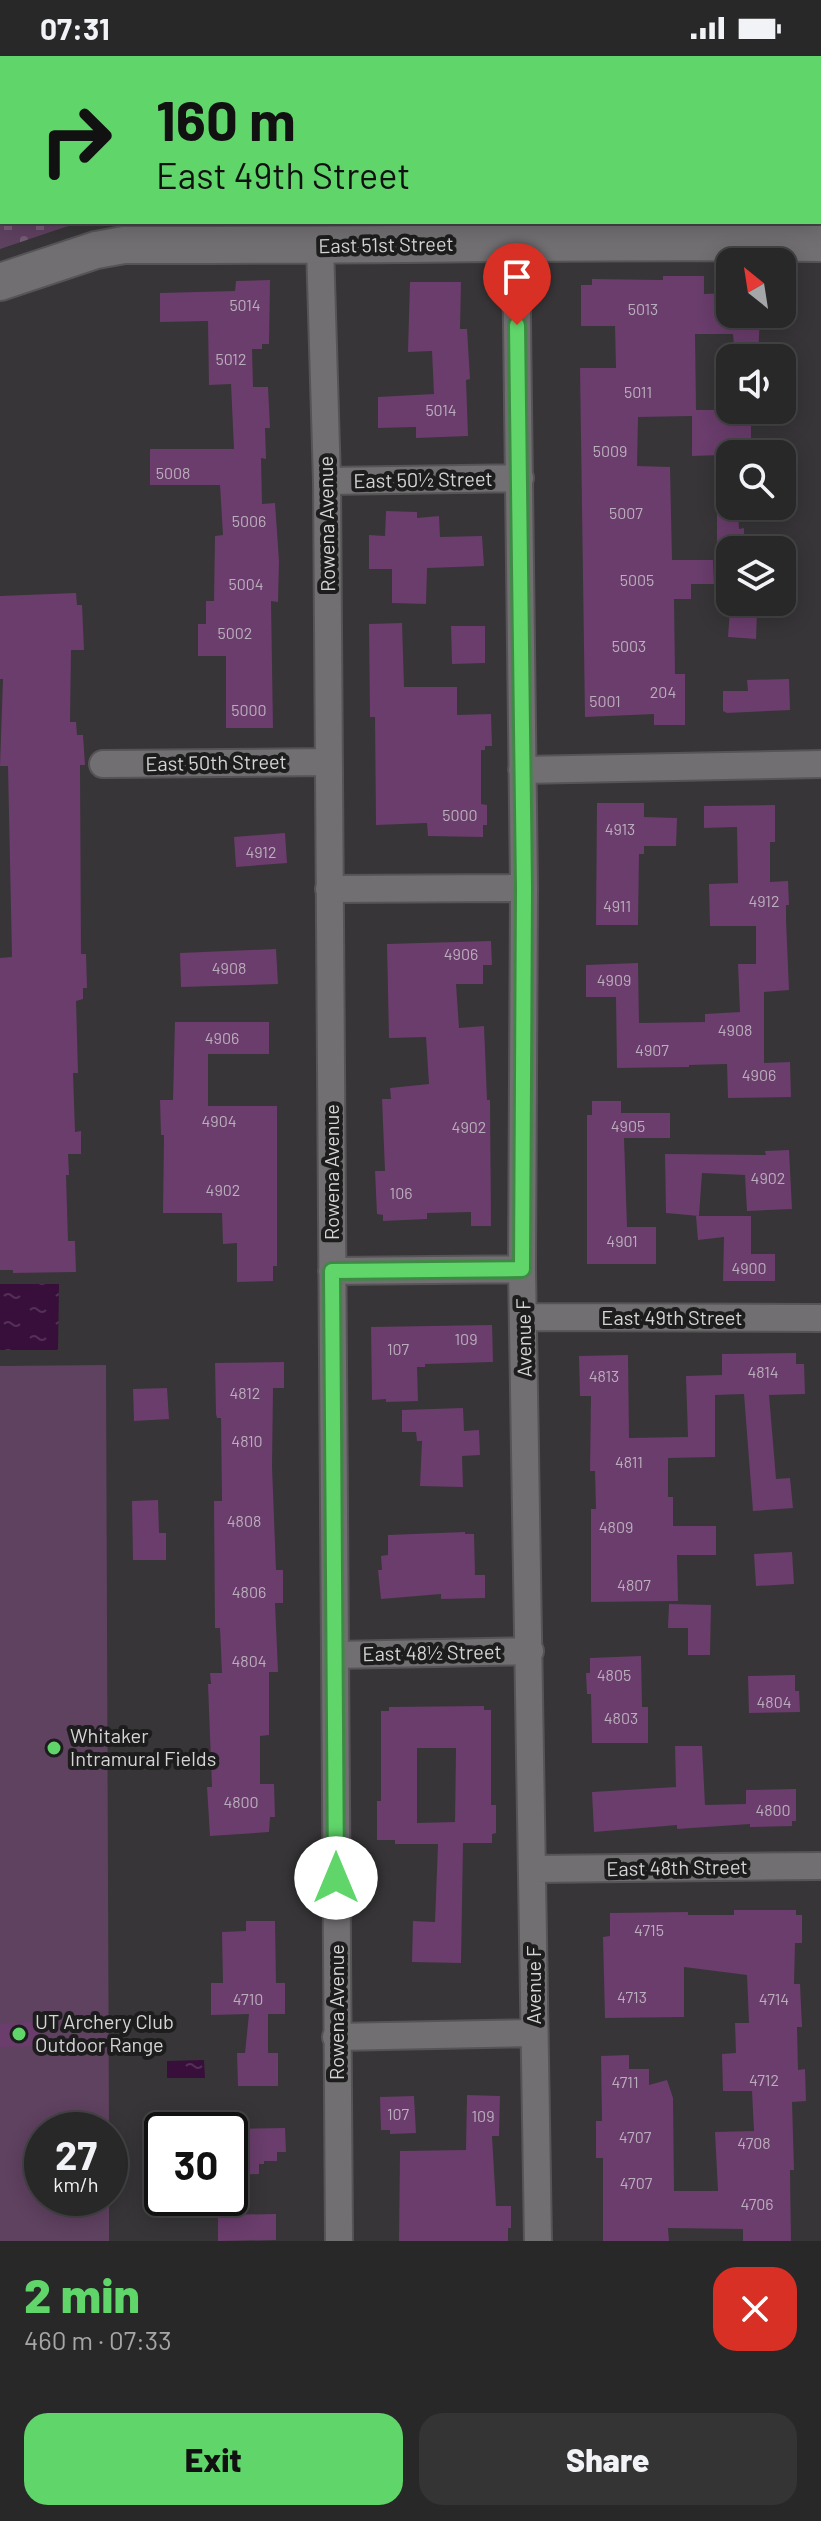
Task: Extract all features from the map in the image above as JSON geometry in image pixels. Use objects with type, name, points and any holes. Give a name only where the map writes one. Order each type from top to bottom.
[{"type":"main road","name":"East 51st Street","points":[[0,282],[96,250],[124,245],[320,246],[447,233],[516,242],[821,243]]},
{"type":"street","name":"Avenue F","points":[[516,242],[524,888],[522,1269],[538,2241]]},
{"type":"street","name":"Rowena Avenue","points":[[320,246],[327,481],[339,2241]]},
{"type":"street","name":"East 50½ Street","points":[[327,481],[520,478]]},
{"type":"street","name":"East 50th Street","points":[[103,764],[328,762]]},
{"type":"street","points":[[522,770],[821,764]]},
{"type":"street","points":[[329,889],[524,888]]},
{"type":"street","points":[[332,1271],[522,1269]]},
{"type":"street","name":"East 49th Street","points":[[524,1317],[821,1318]]},
{"type":"street","name":"East 48½ Street","points":[[335,1655],[530,1651]]},
{"type":"street","name":"East 48th Street","points":[[534,1869],[821,1866]]},
{"type":"street","points":[[336,2037],[534,2033]]},
{"type":"green space","points":[[0,224],[74,224],[0,249]]},
{"type":"green space","name":"Whitaker Intramural Fields","points":[[106,1365],[109,2112],[24,2112],[24,2216],[109,2216],[109,2241],[0,2241],[0,1366]]},
{"type":"water","points":[[0,1284],[59,1284],[58,1350],[0,1350]]},
{"type":"water","points":[[204,2060],[205,2078],[167,2078],[167,2061]]},
{"type":"building","points":[[663,276],[704,276],[704,294],[716,294],[716,328],[759,328],[759,344],[734,344],[733,334],[695,334],[696,410],[716,410],[716,424],[751,424],[751,440],[716,440],[716,455],[692,456],[692,416],[638,417],[637,466],[670,467],[672,560],[713,560],[714,584],[691,584],[691,599],[674,599],[675,674],[685,674],[685,725],[654,725],[654,714],[585,717],[580,368],[616,368],[615,326],[581,326],[581,285],[592,285],[592,279],[663,280]]},
{"type":"building","points":[[270,280],[269,344],[262,344],[262,349],[252,349],[253,387],[268,387],[270,428],[265,428],[266,459],[261,458],[262,504],[275,503],[279,561],[278,602],[271,601],[273,728],[226,728],[226,656],[198,656],[198,624],[206,624],[206,601],[214,601],[215,536],[223,535],[220,485],[150,485],[150,449],[234,449],[231,384],[209,385],[208,321],[160,322],[160,293],[235,291],[236,281]]},
{"type":"building","points":[[410,282],[461,282],[460,329],[467,329],[470,379],[466,380],[468,436],[416,438],[416,427],[378,428],[378,397],[434,394],[432,351],[408,352]]},
{"type":"building","points":[[386,511],[417,512],[417,518],[439,516],[440,537],[482,536],[484,566],[427,568],[426,604],[392,603],[392,569],[369,569],[369,535],[385,536]]},
{"type":"building","points":[[717,520],[738,520],[739,529],[744,528],[744,536],[717,536]]},
{"type":"building","points":[[76,593],[77,605],[82,605],[84,650],[71,650],[70,722],[76,722],[77,735],[83,735],[85,765],[80,765],[81,954],[86,954],[87,988],[83,988],[83,999],[76,1001],[78,1073],[73,1073],[75,1132],[81,1131],[81,1154],[68,1154],[69,1175],[66,1175],[68,1241],[75,1241],[76,1272],[13,1273],[13,1270],[0,1270],[0,958],[12,957],[8,766],[0,766],[3,679],[0,679],[0,596]]},
{"type":"building","points":[[730,616],[757,616],[756,639],[728,637]]},
{"type":"building","points":[[402,623],[404,687],[457,687],[457,715],[491,714],[492,746],[481,750],[481,804],[487,805],[487,825],[483,825],[483,837],[428,836],[427,823],[376,825],[375,717],[370,717],[369,624]]},
{"type":"building","points":[[451,626],[485,626],[485,663],[452,664]]},
{"type":"building","points":[[789,679],[790,710],[723,711],[723,691],[748,691],[747,680]]},
{"type":"building","points":[[597,803],[644,803],[644,817],[677,818],[676,846],[644,846],[644,854],[639,854],[638,925],[596,925]]},
{"type":"building","points":[[775,805],[775,842],[770,842],[770,882],[788,881],[789,990],[764,992],[764,1063],[790,1062],[791,1097],[728,1098],[727,1064],[617,1068],[616,997],[586,997],[586,965],[638,963],[639,1023],[705,1022],[705,1014],[740,1012],[738,964],[756,964],[756,926],[710,926],[709,884],[738,883],[737,827],[704,828],[704,806]]},
{"type":"building","points":[[285,833],[287,863],[236,867],[234,837]]},
{"type":"building","points":[[491,941],[492,965],[483,965],[483,984],[456,984],[459,1028],[484,1026],[487,1100],[490,1100],[491,1226],[471,1226],[471,1212],[427,1213],[427,1219],[383,1221],[383,1215],[377,1214],[375,1171],[385,1171],[382,1099],[391,1099],[390,1088],[429,1084],[426,1037],[389,1038],[387,944]]},
{"type":"building","points":[[276,949],[278,984],[181,987],[180,953]]},
{"type":"building","points":[[175,1022],[269,1022],[269,1054],[208,1054],[208,1106],[277,1106],[277,1266],[273,1266],[273,1281],[237,1282],[237,1243],[223,1244],[222,1213],[163,1213],[164,1135],[161,1135],[160,1100],[173,1100]]},
{"type":"building","points":[[592,1101],[621,1101],[621,1113],[670,1113],[670,1138],[624,1138],[627,1227],[656,1227],[656,1264],[587,1264],[587,1115],[592,1115]]},
{"type":"building","points":[[789,1150],[792,1209],[747,1211],[745,1175],[702,1173],[699,1216],[666,1213],[665,1154],[766,1155],[765,1151]]},
{"type":"building","points":[[696,1216],[751,1216],[751,1254],[775,1254],[775,1281],[723,1281],[724,1237],[698,1240]]},
{"type":"building","points":[[492,1325],[493,1362],[425,1364],[425,1367],[417,1367],[418,1401],[372,1400],[371,1327]]},
{"type":"building","points":[[796,1353],[796,1364],[804,1364],[805,1394],[769,1395],[776,1479],[790,1478],[793,1508],[753,1511],[744,1394],[715,1395],[715,1457],[668,1458],[668,1497],[673,1497],[673,1526],[716,1526],[716,1555],[677,1555],[678,1601],[591,1602],[591,1509],[596,1509],[595,1471],[590,1471],[591,1396],[580,1396],[579,1356],[628,1355],[629,1438],[688,1437],[686,1376],[722,1375],[722,1354]]},
{"type":"building","points":[[284,1362],[284,1388],[273,1388],[272,1466],[276,1570],[283,1570],[283,1603],[275,1603],[278,1672],[269,1672],[269,1735],[260,1736],[260,1784],[274,1784],[275,1817],[270,1817],[269,1832],[210,1836],[207,1787],[212,1787],[208,1684],[211,1684],[210,1673],[222,1673],[220,1628],[215,1628],[214,1501],[222,1501],[221,1418],[217,1418],[216,1414],[215,1363]]},
{"type":"building","points":[[167,1388],[169,1419],[134,1421],[133,1389]]},
{"type":"building","points":[[463,1408],[464,1431],[479,1430],[480,1455],[462,1456],[463,1487],[420,1486],[422,1441],[417,1441],[416,1432],[402,1432],[402,1410]]},
{"type":"building","points":[[158,1500],[159,1533],[166,1533],[166,1560],[133,1560],[132,1501]]},
{"type":"building","points":[[474,1534],[475,1575],[485,1575],[485,1598],[441,1599],[441,1594],[381,1599],[378,1570],[382,1570],[381,1556],[388,1555],[388,1535]]},
{"type":"building","points":[[792,1552],[794,1584],[756,1586],[754,1554]]},
{"type":"building","points":[[669,1604],[711,1605],[710,1655],[688,1655],[688,1628],[668,1628]]},
{"type":"building","points":[[641,1656],[642,1707],[648,1707],[648,1743],[592,1743],[591,1694],[587,1694],[586,1673],[590,1673],[590,1658]]},
{"type":"building","points":[[795,1675],[800,1712],[749,1713],[748,1676]]},
{"type":"building","points":[[484,1706],[484,1710],[491,1710],[491,1805],[496,1805],[496,1833],[492,1834],[492,1843],[463,1843],[461,1963],[412,1962],[413,1921],[435,1922],[438,1844],[395,1844],[395,1840],[377,1840],[377,1801],[381,1801],[381,1711],[389,1711],[389,1707]],"holes":[[[417,1748],[456,1748],[455,1822],[417,1823]]]},
{"type":"building","points":[[675,1746],[702,1746],[705,1805],[746,1804],[746,1790],[796,1789],[796,1821],[792,1821],[792,1826],[750,1827],[750,1824],[677,1829],[677,1825],[594,1832],[592,1792],[676,1787]]},
{"type":"building","points":[[734,1910],[796,1910],[796,1915],[802,1915],[802,1943],[795,1943],[794,1984],[800,1984],[802,2027],[797,2027],[798,2070],[805,2069],[806,2101],[792,2102],[794,2170],[790,2170],[791,2241],[743,2241],[743,2229],[668,2228],[669,2241],[603,2241],[603,2158],[596,2158],[596,2121],[602,2121],[601,2056],[629,2055],[629,2069],[649,2069],[649,2085],[667,2080],[673,2098],[674,2191],[718,2191],[715,2132],[754,2131],[752,2091],[723,2091],[722,2054],[736,2053],[735,2023],[749,2023],[747,1975],[684,1967],[684,2017],[605,2018],[603,1937],[610,1936],[610,1913],[734,1915]]},
{"type":"building","points":[[246,1921],[275,1921],[276,1983],[285,1983],[285,2014],[268,2014],[268,2053],[278,2053],[278,2086],[238,2086],[237,2053],[245,2053],[249,2014],[211,2015],[211,1983],[223,1983],[222,1932],[246,1931]]},
{"type":"building","points":[[41,2021],[43,2046],[0,2047],[0,2024]]},
{"type":"building","points":[[467,2095],[500,2096],[499,2136],[492,2136],[496,2206],[511,2206],[508,2241],[399,2241],[400,2151],[466,2150]]},
{"type":"building","points":[[414,2096],[416,2133],[390,2134],[390,2130],[381,2130],[380,2097]]},
{"type":"building","points":[[285,2128],[286,2152],[277,2152],[277,2161],[259,2164],[259,2174],[248,2174],[248,2129]]},
{"type":"building","points":[[276,2214],[276,2240],[218,2241],[218,2216]]},
{"type":"place","name":"Whitaker Intramural Fields","points":[[54,1748]]},
{"type":"place","name":"UT Archery Club Outdoor Range","points":[[19,2034]]},
{"type":"route","points":[[336,1878],[332,1271],[522,1269],[524,888],[517,325]]}]
